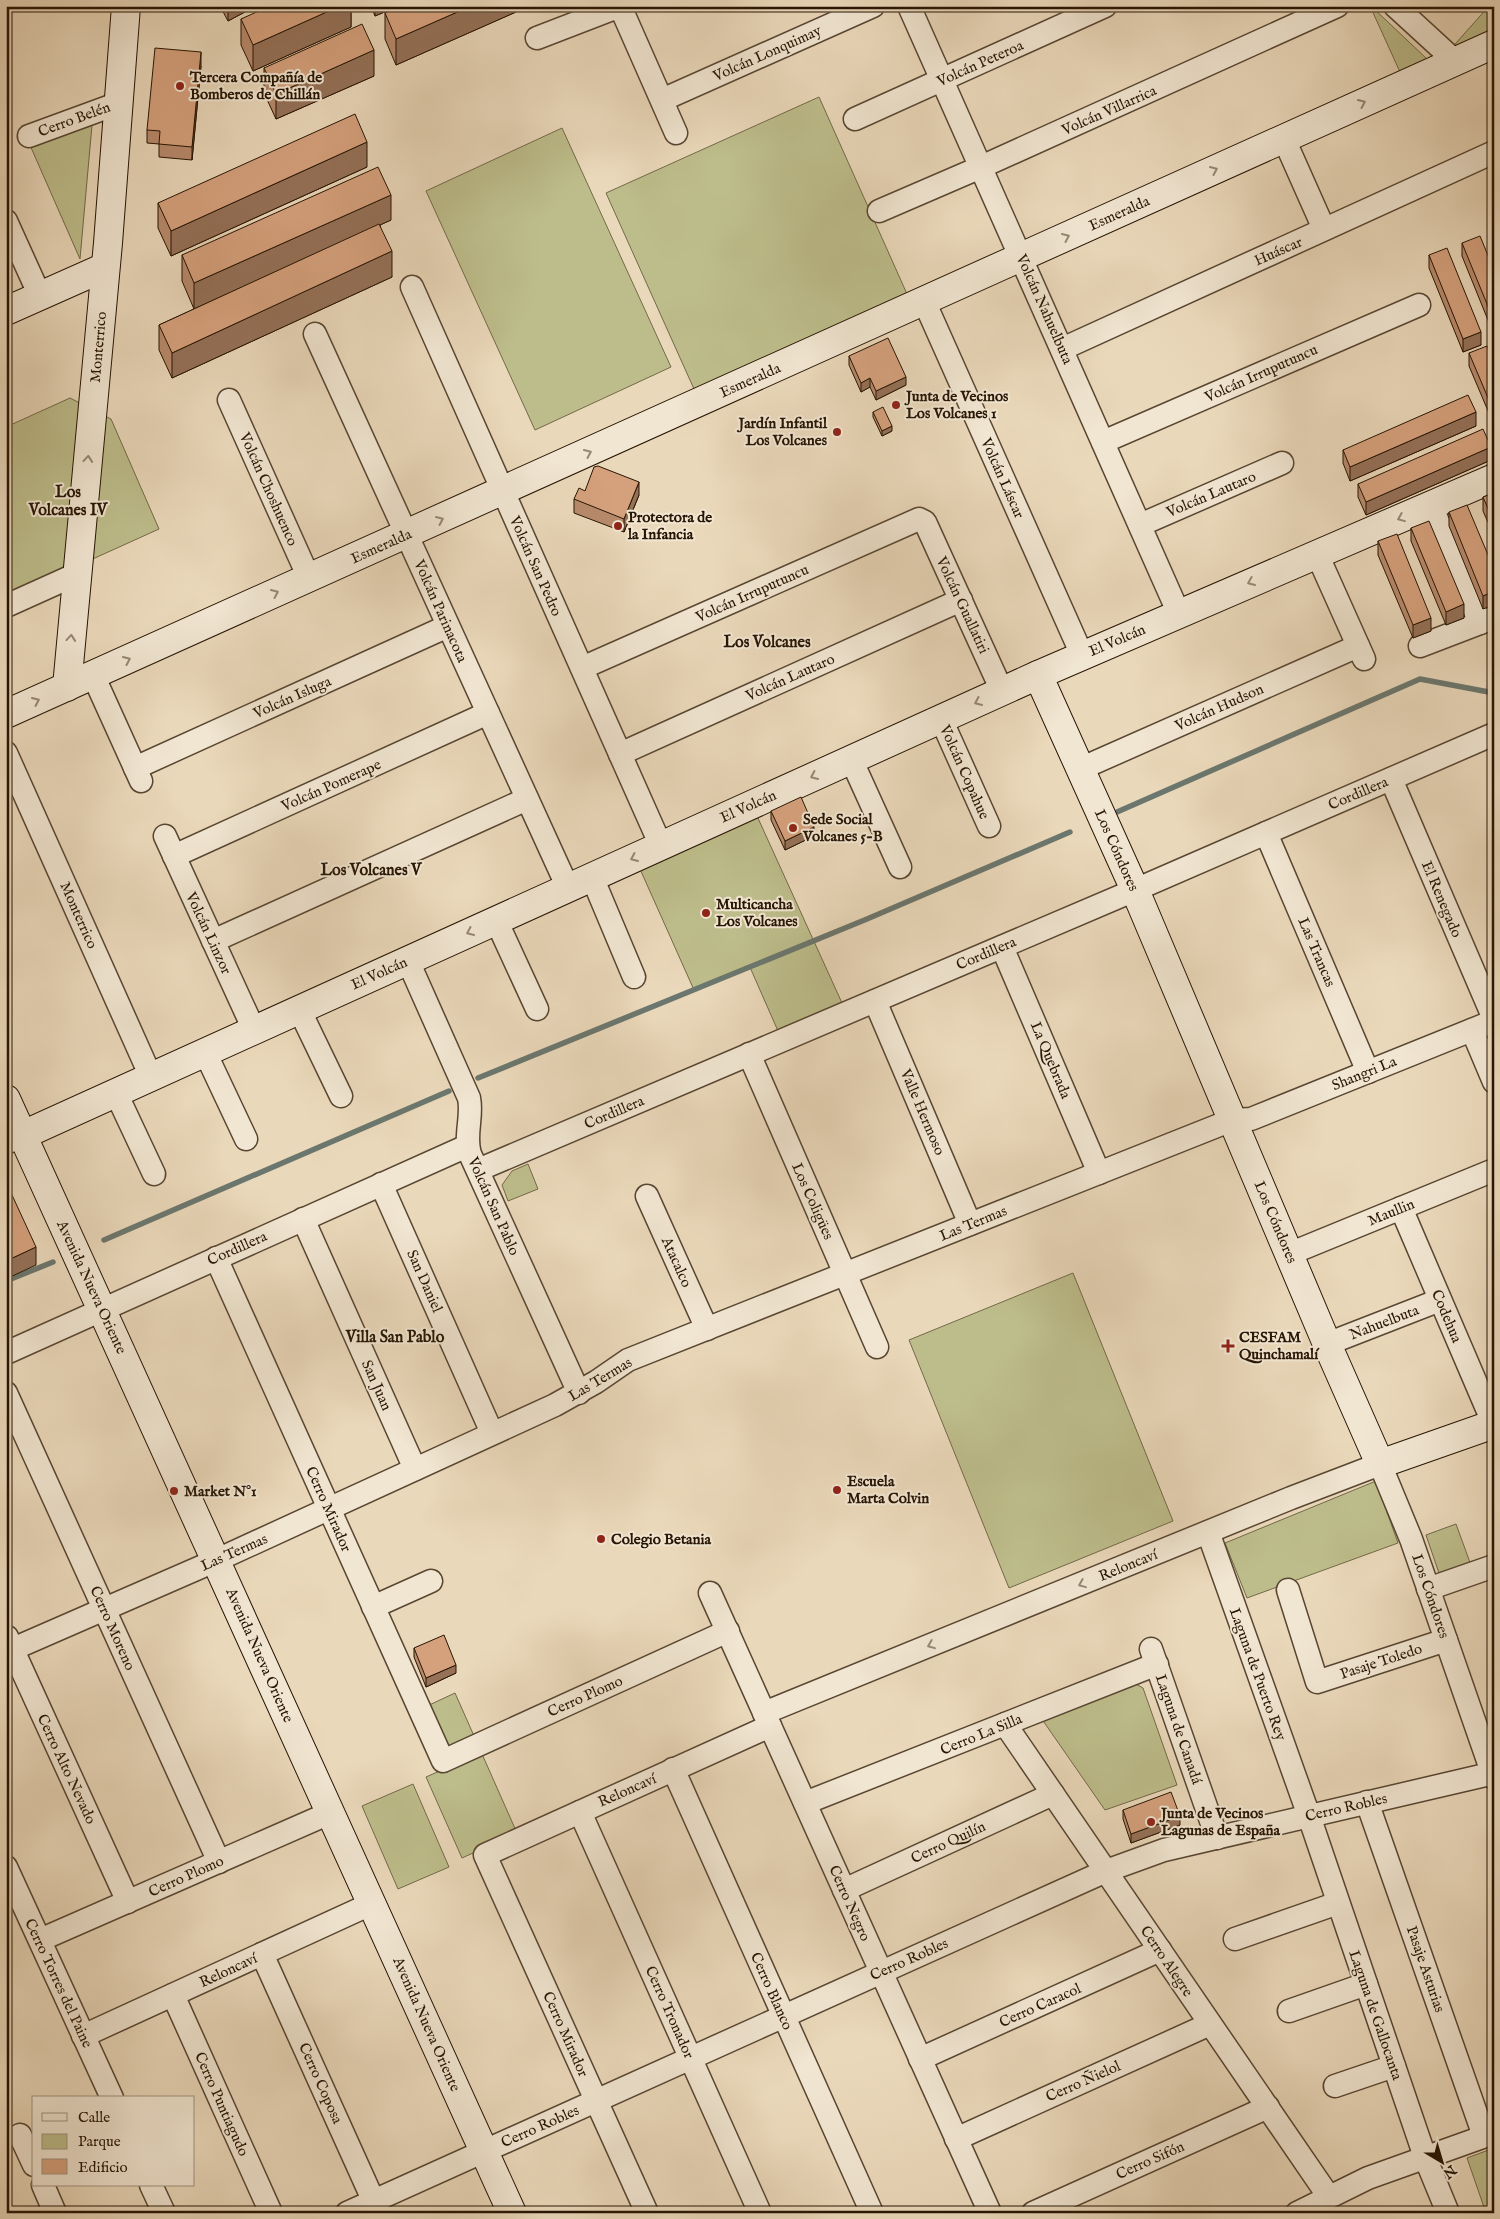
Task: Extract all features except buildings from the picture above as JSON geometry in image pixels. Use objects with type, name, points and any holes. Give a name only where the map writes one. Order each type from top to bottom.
[{"type":"street","name":"Monterrico","points":[[67,687],[105,267],[126,6]]},
{"type":"street","points":[[537,38],[620,6],[676,133]]},
{"type":"street","name":"Volcán Lonquimay","points":[[662,100],[873,6]]},
{"type":"street","name":"Volcán Nahuelbuta","points":[[908,6],[1022,257],[1179,614]]},
{"type":"street","name":"Volcán Peteroa","points":[[855,119],[1105,6]]},
{"type":"street","name":"Volcán Villarrica","points":[[879,211],[981,167],[1337,6]]},
{"type":"street","points":[[1395,6],[1455,62]]},
{"type":"street","name":"Esmeralda","points":[[6,714],[1494,44]]},
{"type":"street","name":"Cerro Belén","points":[[29,136],[118,103]]},
{"type":"street","points":[[1284,139],[1324,230]]},
{"type":"street","name":"Huáscar","points":[[1062,349],[1494,152]]},
{"type":"street","points":[[6,221],[40,296]]},
{"type":"street","points":[[6,311],[105,267]]},
{"type":"street","name":"Volcán San Pedro","points":[[412,287],[661,846]]},
{"type":"street","name":"Volcán Láscar","points":[[924,301],[1082,655]]},
{"type":"street","name":"Volcán Irruputuncu","points":[[1103,442],[1419,305]]},
{"type":"street","name":"Volcán Parinacota","points":[[315,334],[568,888]]},
{"type":"street","name":"Volcán Choshuenco","points":[[230,400],[309,578]]},
{"type":"street","name":"Volcán Lautaro","points":[[1140,525],[1282,464]]},
{"type":"street","name":"El Volcán","points":[[14,1139],[1082,655],[1494,478]]},
{"type":"street","points":[[1420,646],[1487,620],[1431,506]]},
{"type":"street","name":"Volcán Irruputuncu","points":[[582,668],[915,520],[922,520]]},
{"type":"street","name":"Volcán Guallatiri","points":[[922,520],[925,522],[1002,691]]},
{"type":"street","name":"Volcán Hudson","points":[[1080,769],[1361,653],[1317,554]]},
{"type":"street","points":[[6,606],[77,574]]},
{"type":"street","name":"Volcán Lautaro","points":[[620,754],[961,600]]},
{"type":"street","name":"Volcán Isluga","points":[[93,675],[138,775],[448,626]]},
{"type":"street","name":"Los Cóndores","points":[[1038,675],[1135,890],[1327,1344],[1380,1464],[1411,1539],[1493,1775]]},
{"type":"street","name":"Volcán Pomerape","points":[[169,846],[488,713]]},
{"type":"street","name":"Volcán Copahue","points":[[941,718],[989,826]]},
{"type":"street","name":"Cordillera","points":[[478,1170],[1135,890],[1494,734]]},
{"type":"street","name":"Monterrico","points":[[6,753],[151,1077]]},
{"type":"street","points":[[851,759],[900,867]]},
{"type":"street","name":"El Renegado","points":[[1391,779],[1494,1020]]},
{"type":"street","points":[[213,941],[527,800]]},
{"type":"street","name":"Las Trancas","points":[[1266,833],[1368,1072]]},
{"type":"street","name":"Volcán Linzor","points":[[169,846],[254,1030]]},
{"type":"street","points":[[592,877],[634,977]]},
{"type":"street","points":[[496,920],[537,1009]]},
{"type":"street","name":"La Quebrada","points":[[1002,947],[1099,1173]]},
{"type":"street","name":"Volcán San Pablo","points":[[408,961],[469,1098],[468,1146],[579,1393]]},
{"type":"street","name":"Valle Hermoso","points":[[875,1001],[970,1224]]},
{"type":"street","points":[[300,1009],[341,1096]]},
{"type":"street","name":"Shangri La","points":[[1232,1120],[1251,1119],[1494,1020]]},
{"type":"street","points":[[1472,1030],[1494,1082]]},
{"type":"street","points":[[205,1052],[246,1139]]},
{"type":"street","name":"Los Coligües","points":[[749,1054],[877,1347]]},
{"type":"street","points":[[116,1093],[154,1174]]},
{"type":"street","name":"Avenida Nueva Oriente","points":[[6,1098],[14,1139],[102,1308],[332,1812],[512,2213]]},
{"type":"street","name":"Las Termas","points":[[8,1646],[104,1609],[217,1560],[579,1393],[622,1363],[1232,1120]]},
{"type":"street","name":"Cordillera","points":[[6,1353],[102,1308],[468,1146]]},
{"type":"street","name":"Maullin","points":[[1289,1254],[1494,1170]]},
{"type":"street","name":"San Daniel","points":[[381,1184],[492,1433]]},
{"type":"street","name":"Atacalco","points":[[647,1196],[707,1329]]},
{"type":"street","name":"Codehua","points":[[1401,1208],[1494,1424]]},
{"type":"street","name":"San Juan","points":[[303,1218],[414,1469]]},
{"type":"street","name":"Cerro Mirador","points":[[216,1258],[442,1761]]},
{"type":"street","name":"Nahuelbuta","points":[[1327,1344],[1440,1300]]},
{"type":"street","name":"Cerro Moreno","points":[[6,1393],[219,1862]]},
{"type":"street","name":"Reloncaví","points":[[485,1855],[673,1769],[767,1720],[1208,1532],[1380,1464],[1494,1424]]},
{"type":"street","name":"Laguna de Puerto Rey","points":[[1208,1532],[1309,1816]]},
{"type":"street","points":[[1428,1589],[1494,1566]]},
{"type":"street","points":[[373,1608],[431,1581]]},
{"type":"street","name":"Pasaje Toledo","points":[[1288,1590],[1317,1682],[1446,1640]]},
{"type":"street","name":"Cerro Negro","points":[[710,1593],[990,2213]]},
{"type":"street","name":"Cerro Plomo","points":[[442,1761],[728,1631]]},
{"type":"street","name":"Cerro Alto Nevado","points":[[8,1646],[128,1902]]},
{"type":"street","name":"Cerro La Silla","points":[[805,1803],[1005,1724],[1154,1657]]},
{"type":"street","name":"Laguna de Canadá","points":[[1154,1657],[1217,1838]]},
{"type":"street","name":"Cerro Alegre","points":[[1005,1724],[1268,2108],[1326,2204]]},
{"type":"street","name":"Cerro Blanco","points":[[673,1769],[872,2213]]},
{"type":"street","name":"Cerro Robles","points":[[347,2213],[376,2207],[484,2151],[1106,1871],[1164,1850],[1367,1802],[1493,1775]]},
{"type":"street","name":"Cerro Quilín","points":[[844,1890],[1053,1794]]},
{"type":"street","name":"Pasaje Asturias","points":[[1367,1802],[1489,2134]]},
{"type":"street","name":"Cerro Plomo","points":[[40,1940],[332,1812]]},
{"type":"street","name":"Cerro Tronador","points":[[580,1812],[760,2213]]},
{"type":"street","name":"Laguna de Gallocanta","points":[[1309,1816],[1424,2157],[1448,2213]]},
{"type":"street","name":"Cerro Mirador","points":[[485,1855],[647,2213]]},
{"type":"street","name":"Cerro Torres del Paine","points":[[6,1868],[109,2096]]},
{"type":"street","points":[[1235,1938],[1338,1903]]},
{"type":"street","name":"Reloncaví","points":[[83,2036],[373,1904]]},
{"type":"street","name":"Cerro Caracol","points":[[920,2059],[1160,1950]]},
{"type":"street","name":"Cerro Coposa","points":[[262,1954],[376,2207]]},
{"type":"street","points":[[1289,2011],[1366,1984]]},
{"type":"street","name":"Cerro Puntiagudo","points":[[173,1995],[271,2213]]},
{"type":"street","name":"Cerro Ñielol","points":[[956,2139],[1210,2024]]},
{"type":"street","points":[[1335,2086],[1394,2066]]},
{"type":"street","name":"Cerro Sifón","points":[[1033,2213],[1268,2108]]},
{"type":"street","points":[[1297,2213],[1326,2204],[1368,2178],[1489,2134]]},
{"type":"street","points":[[20,2135],[32,2161]]},
{"type":"street","points":[[43,2186],[55,2213]]},
{"type":"street","points":[[151,2186],[164,2213]]},
{"type":"green space","points":[[1371,6],[1427,59],[1400,72]]},
{"type":"green space","points":[[1489,6],[1494,6],[1494,31],[1448,52]]},
{"type":"green space","points":[[819,97],[907,294],[694,389],[606,193]]},
{"type":"green space","points":[[93,114],[80,259],[29,143]]},
{"type":"green space","points":[[562,128],[671,367],[535,430],[426,191]]},
{"type":"green space","points":[[70,398],[111,419],[159,529],[13,595],[6,578],[6,427]]},
{"type":"green space","points":[[757,816],[842,1003],[778,1031],[749,965],[694,990],[640,869]]},
{"type":"green space","points":[[528,1164],[538,1189],[508,1201],[502,1185],[512,1171]]},
{"type":"green space","points":[[1073,1273],[1173,1521],[1009,1588],[909,1340]]},
{"type":"green space","points":[[1376,1481],[1398,1543],[1247,1598],[1225,1543]]},
{"type":"green space","points":[[1456,1524],[1472,1568],[1441,1579],[1426,1535]]},
{"type":"green space","points":[[1136,1684],[1143,1688],[1177,1785],[1105,1810],[1039,1715]]},
{"type":"green space","points":[[455,1693],[517,1833],[462,1858],[426,1777],[451,1766],[425,1707]]},
{"type":"green space","points":[[413,1784],[449,1867],[398,1889],[362,1806]]},
{"type":"green space","points":[[1494,2148],[1494,2213],[1486,2213],[1467,2158]]},
{"type":"waterway","points":[[1117,812],[1420,679],[1494,693]]},
{"type":"waterway","points":[[478,1078],[867,919],[1070,832]]},
{"type":"waterway","points":[[104,1240],[449,1091]]},
{"type":"waterway","points":[[6,1281],[53,1262]]},
{"type":"place","name":"Tercera Compañía de Bomberos de Chillán","points":[[180,86]]},
{"type":"place","name":"Junta de Vecinos Los Volcanes 1","points":[[896,405]]},
{"type":"place","name":"Jardín Infantil Los Volcanes","points":[[837,432]]},
{"type":"place","name":"Protectora de la Infancia","points":[[618,526]]},
{"type":"place","name":"Sede Social Volcanes 5-B","points":[[793,828]]},
{"type":"place","name":"Multicancha Los Volcanes","points":[[706,913]]},
{"type":"place","name":"CESFAM Quinchamalí","points":[[1228,1346]]},
{"type":"place","name":"Escuela Marta Colvin","points":[[837,1490]]},
{"type":"place","name":"Market N°1","points":[[174,1491]]},
{"type":"place","name":"Colegio Betania","points":[[601,1539]]},
{"type":"place","name":"Junta de Vecinos Lagunas de España","points":[[1151,1822]]},
{"type":"district","name":"Los Volcanes IV","points":[[68,500]]},
{"type":"district","name":"Los Volcanes","points":[[767,641]]},
{"type":"district","name":"Los Volcanes V","points":[[371,869]]},
{"type":"district","name":"Villa San Pablo","points":[[395,1336]]}]
